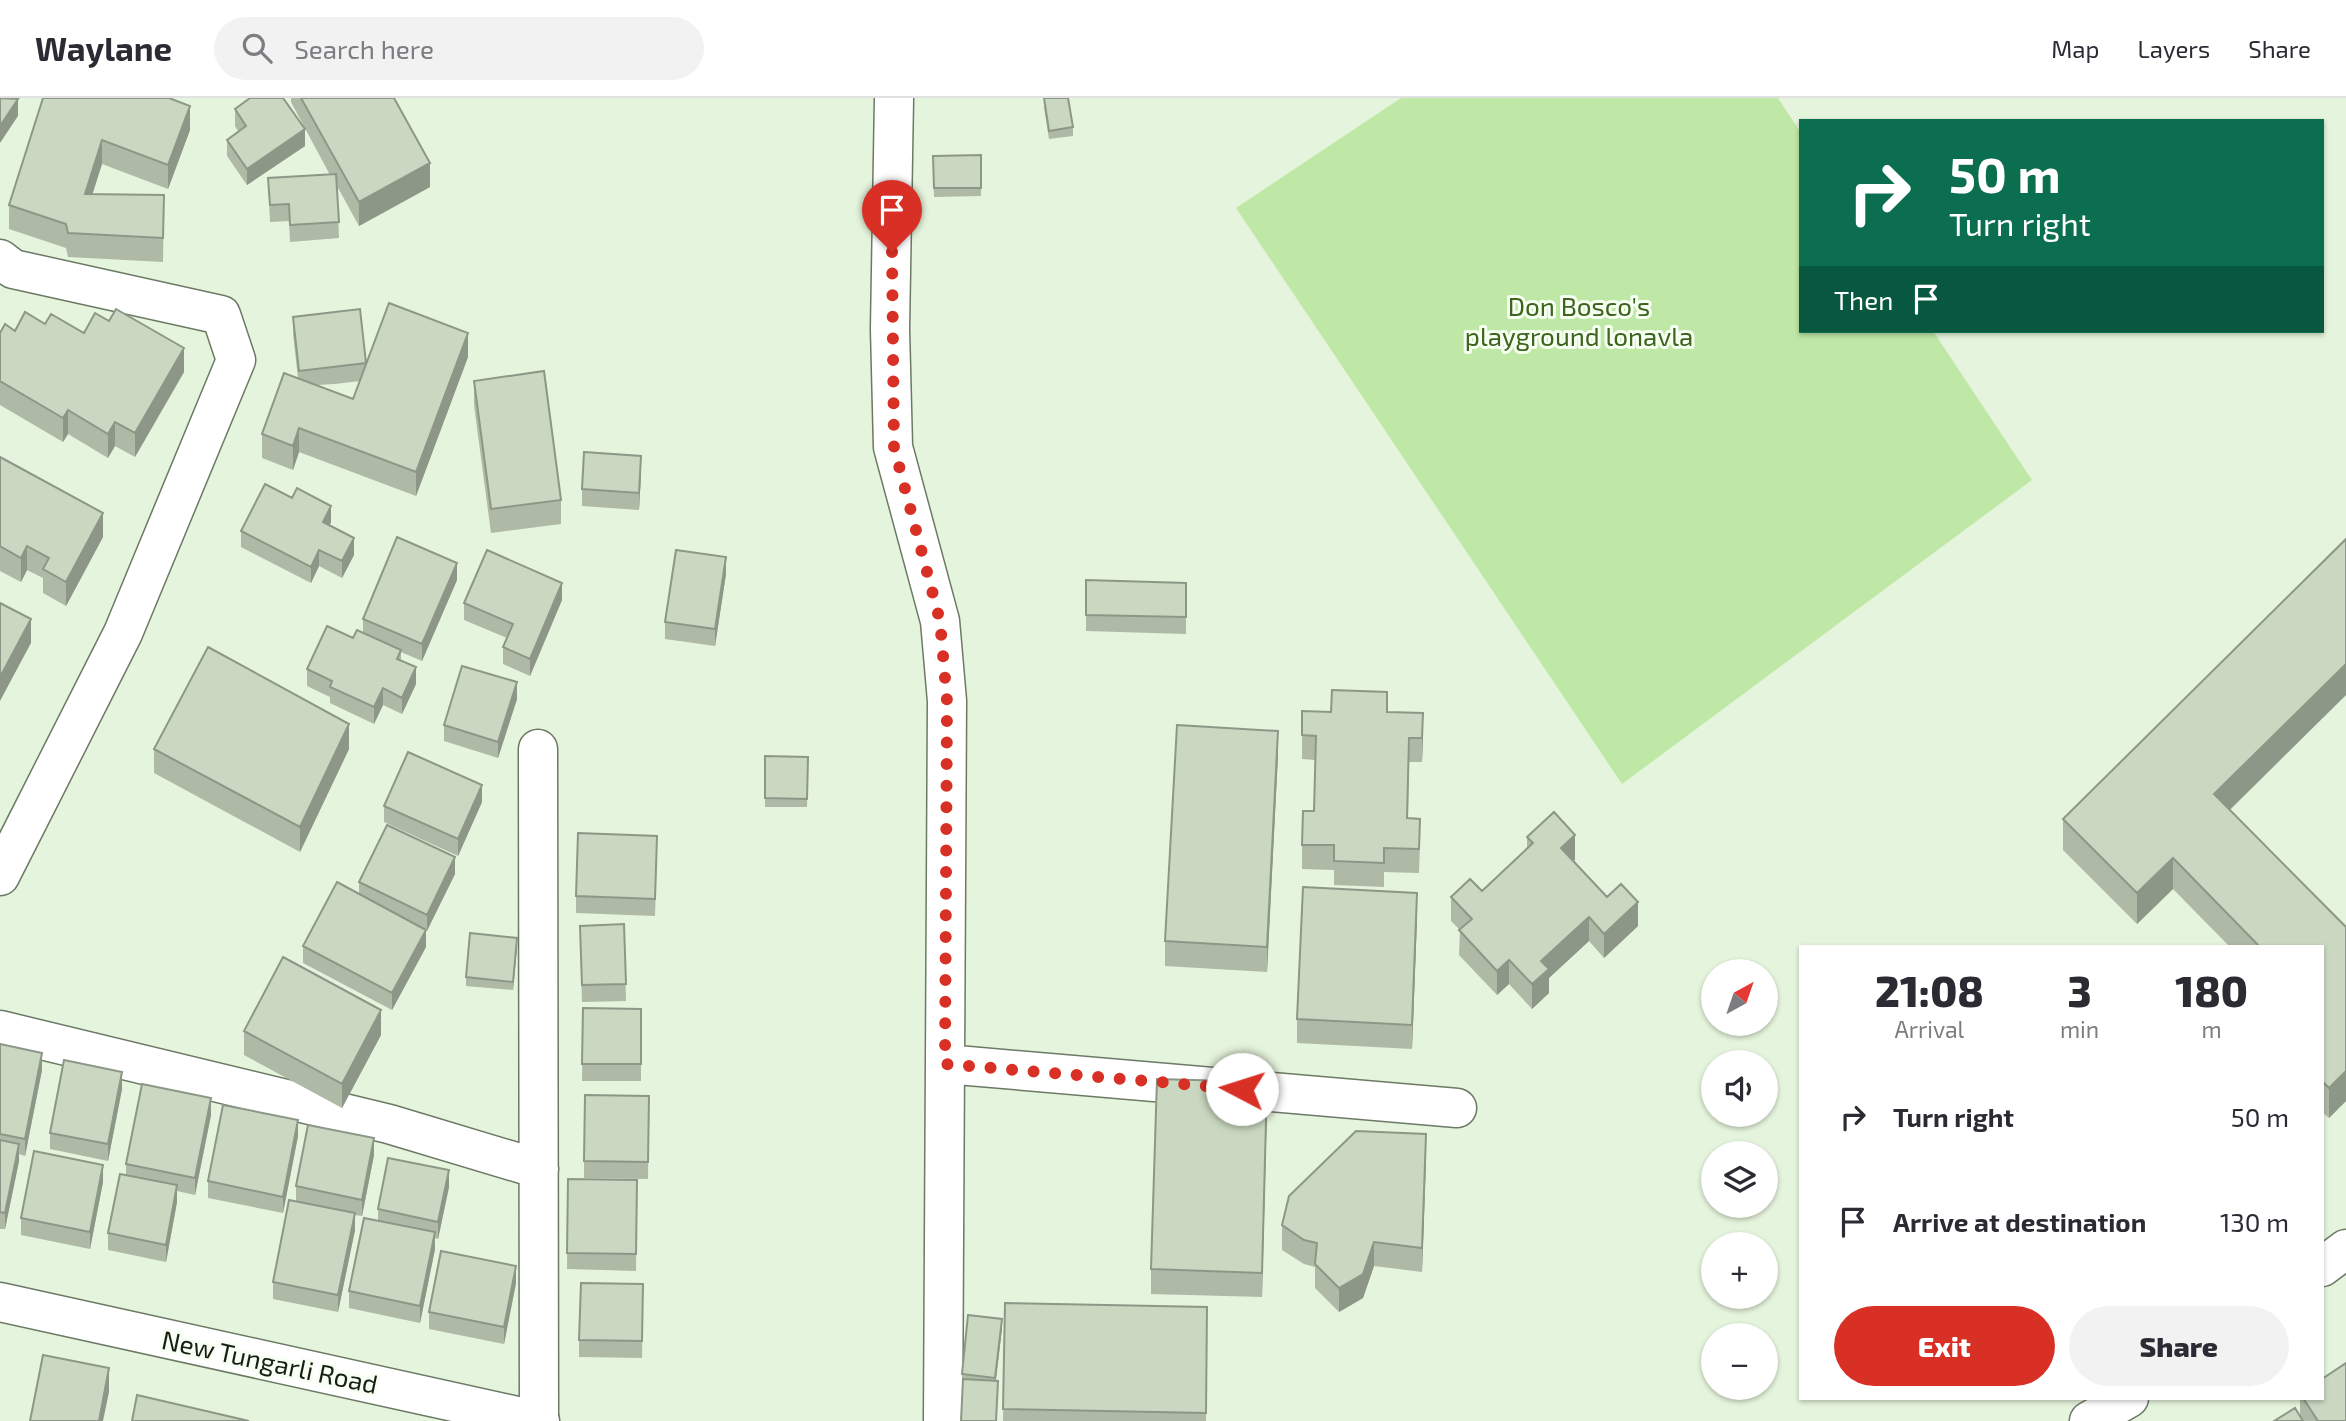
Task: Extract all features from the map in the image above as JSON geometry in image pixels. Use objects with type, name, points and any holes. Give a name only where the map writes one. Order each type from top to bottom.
[{"type":"street","points":[[894,98],[890,329],[894,447],[940,621],[947,701],[943,1421]]},
{"type":"street","points":[[0,259],[13,269],[221,315],[236,360],[124,633],[0,876]]},
{"type":"street","points":[[538,749],[540,1421]]},
{"type":"street","points":[[0,1030],[389,1124],[539,1169]]},
{"type":"street","points":[[945,1064],[1457,1108]]},
{"type":"street","points":[[2324,1266],[2346,1249]]},
{"type":"street","name":"New Tungarli Road","points":[[0,1302],[476,1414],[540,1421]]},
{"type":"street","points":[[2089,1421],[2126,1400]]},
{"type":"green space","name":"Don Bosco's playground lonavla","points":[[1401,98],[1778,98],[1799,130],[1799,333],[1934,333],[2032,480],[1622,784],[1236,208]]},
{"type":"building","points":[[0,98],[18,99],[0,126]]},
{"type":"building","points":[[43,98],[169,98],[190,106],[168,165],[102,140],[85,194],[164,195],[163,238],[68,233],[66,224],[9,205]]},
{"type":"building","points":[[250,98],[283,98],[305,129],[247,169],[227,140],[246,126],[235,109]]},
{"type":"building","points":[[301,98],[394,98],[430,163],[359,202]]},
{"type":"building","points":[[1044,98],[1068,98],[1073,127],[1049,131]]},
{"type":"building","points":[[981,155],[981,188],[934,188],[933,156]]},
{"type":"building","points":[[336,174],[339,222],[290,225],[289,204],[270,205],[268,178]]},
{"type":"building","points":[[389,303],[468,333],[416,472],[299,428],[293,446],[262,434],[284,373],[353,399]]},
{"type":"building","points":[[116,309],[184,348],[135,433],[115,422],[108,434],[68,410],[63,418],[0,381],[0,333],[5,324],[15,331],[25,312],[45,324],[51,314],[84,333],[95,313],[109,321]]},
{"type":"building","points":[[360,309],[366,363],[299,371],[293,317]]},
{"type":"building","points":[[544,371],[561,500],[491,509],[474,381]]},
{"type":"building","points":[[584,452],[641,456],[639,493],[582,489]]},
{"type":"building","points":[[0,457],[103,513],[66,582],[43,569],[49,558],[27,546],[21,558],[0,546]]},
{"type":"building","points":[[265,484],[292,498],[297,488],[331,506],[323,522],[354,538],[342,561],[319,550],[311,567],[241,531]]},
{"type":"building","points":[[397,537],[457,563],[422,644],[363,619]]},
{"type":"building","points":[[2346,539],[2346,664],[2214,794],[2346,927],[2346,1071],[2329,1088],[2324,1083],[2324,945],[2258,945],[2173,858],[2137,893],[2063,819]]},
{"type":"building","points":[[487,550],[562,583],[530,659],[503,647],[513,624],[464,603]]},
{"type":"building","points":[[676,550],[726,557],[715,629],[665,622]]},
{"type":"building","points":[[1086,580],[1186,583],[1186,617],[1086,615]]},
{"type":"building","points":[[0,603],[31,619],[0,677]]},
{"type":"building","points":[[327,626],[353,638],[357,630],[401,650],[397,659],[416,667],[402,698],[383,688],[374,707],[330,687],[332,681],[307,669]]},
{"type":"building","points":[[208,647],[349,724],[300,827],[154,749]]},
{"type":"building","points":[[462,666],[517,682],[498,742],[444,725]]},
{"type":"building","points":[[1332,690],[1387,692],[1387,712],[1423,713],[1422,738],[1409,738],[1407,818],[1420,819],[1419,849],[1384,848],[1384,863],[1334,861],[1334,845],[1302,845],[1303,811],[1314,811],[1316,736],[1302,735],[1302,711],[1331,712]]},
{"type":"building","points":[[1177,725],[1278,731],[1267,947],[1165,941]]},
{"type":"building","points":[[408,752],[482,785],[458,839],[384,806]]},
{"type":"building","points":[[765,756],[808,757],[807,799],[765,798]]},
{"type":"building","points":[[1554,812],[1575,835],[1561,848],[1607,897],[1621,884],[1638,902],[1604,934],[1589,917],[1541,961],[1549,969],[1532,984],[1509,960],[1497,971],[1459,930],[1472,919],[1451,897],[1470,879],[1482,891],[1533,843],[1527,837]]},
{"type":"building","points":[[387,825],[455,857],[427,915],[359,882]]},
{"type":"building","points":[[578,833],[657,836],[655,899],[576,896]]},
{"type":"building","points":[[337,882],[426,930],[392,993],[303,946]]},
{"type":"building","points":[[1303,887],[1417,893],[1412,1025],[1297,1019]]},
{"type":"building","points":[[624,924],[626,984],[582,985],[580,926]]},
{"type":"building","points":[[470,933],[517,938],[513,982],[466,977]]},
{"type":"building","points":[[283,957],[381,1010],[342,1084],[244,1031]]},
{"type":"building","points":[[583,1008],[641,1009],[641,1064],[582,1064]]},
{"type":"building","points":[[0,1044],[42,1053],[25,1139],[0,1134]]},
{"type":"building","points":[[64,1060],[122,1072],[108,1144],[50,1133]]},
{"type":"building","points":[[1157,1079],[1267,1082],[1262,1273],[1151,1269]]},
{"type":"building","points":[[142,1084],[211,1098],[195,1178],[126,1164]]},
{"type":"building","points":[[585,1095],[649,1096],[648,1162],[584,1161]]},
{"type":"building","points":[[223,1105],[298,1120],[283,1197],[208,1181]]},
{"type":"building","points":[[308,1125],[374,1138],[362,1200],[296,1186]]},
{"type":"building","points":[[1356,1131],[1426,1134],[1422,1248],[1374,1242],[1363,1274],[1339,1288],[1315,1264],[1317,1243],[1304,1240],[1282,1225],[1289,1196]]},
{"type":"building","points":[[0,1140],[19,1144],[5,1213],[0,1212]]},
{"type":"building","points":[[34,1151],[103,1165],[90,1232],[21,1218]]},
{"type":"building","points":[[388,1158],[449,1170],[438,1222],[378,1209]]},
{"type":"building","points":[[120,1174],[177,1185],[166,1245],[108,1233]]},
{"type":"building","points":[[568,1179],[637,1180],[636,1254],[567,1253]]},
{"type":"building","points":[[289,1200],[355,1213],[338,1295],[273,1282]]},
{"type":"building","points":[[364,1218],[435,1232],[420,1306],[349,1291]]},
{"type":"building","points":[[441,1251],[516,1266],[504,1327],[429,1312]]},
{"type":"building","points":[[581,1283],[643,1284],[642,1341],[579,1340]]},
{"type":"building","points":[[1005,1303],[1207,1307],[1206,1413],[1003,1409]]},
{"type":"building","points":[[968,1315],[1002,1319],[995,1378],[962,1374]]},
{"type":"building","points":[[43,1355],[109,1368],[99,1421],[30,1421]]},
{"type":"building","points":[[2346,1363],[2346,1421],[2318,1421],[2304,1400],[2324,1400],[2324,1378]]},
{"type":"building","points":[[963,1379],[998,1381],[996,1421],[961,1421]]},
{"type":"building","points":[[137,1395],[249,1421],[132,1421]]},
{"type":"building","points":[[2295,1408],[2303,1421],[2274,1421]]},
{"type":"route","points":[[892,252],[890,329],[894,447],[940,621],[947,701],[945,1064],[1242,1089]]}]
